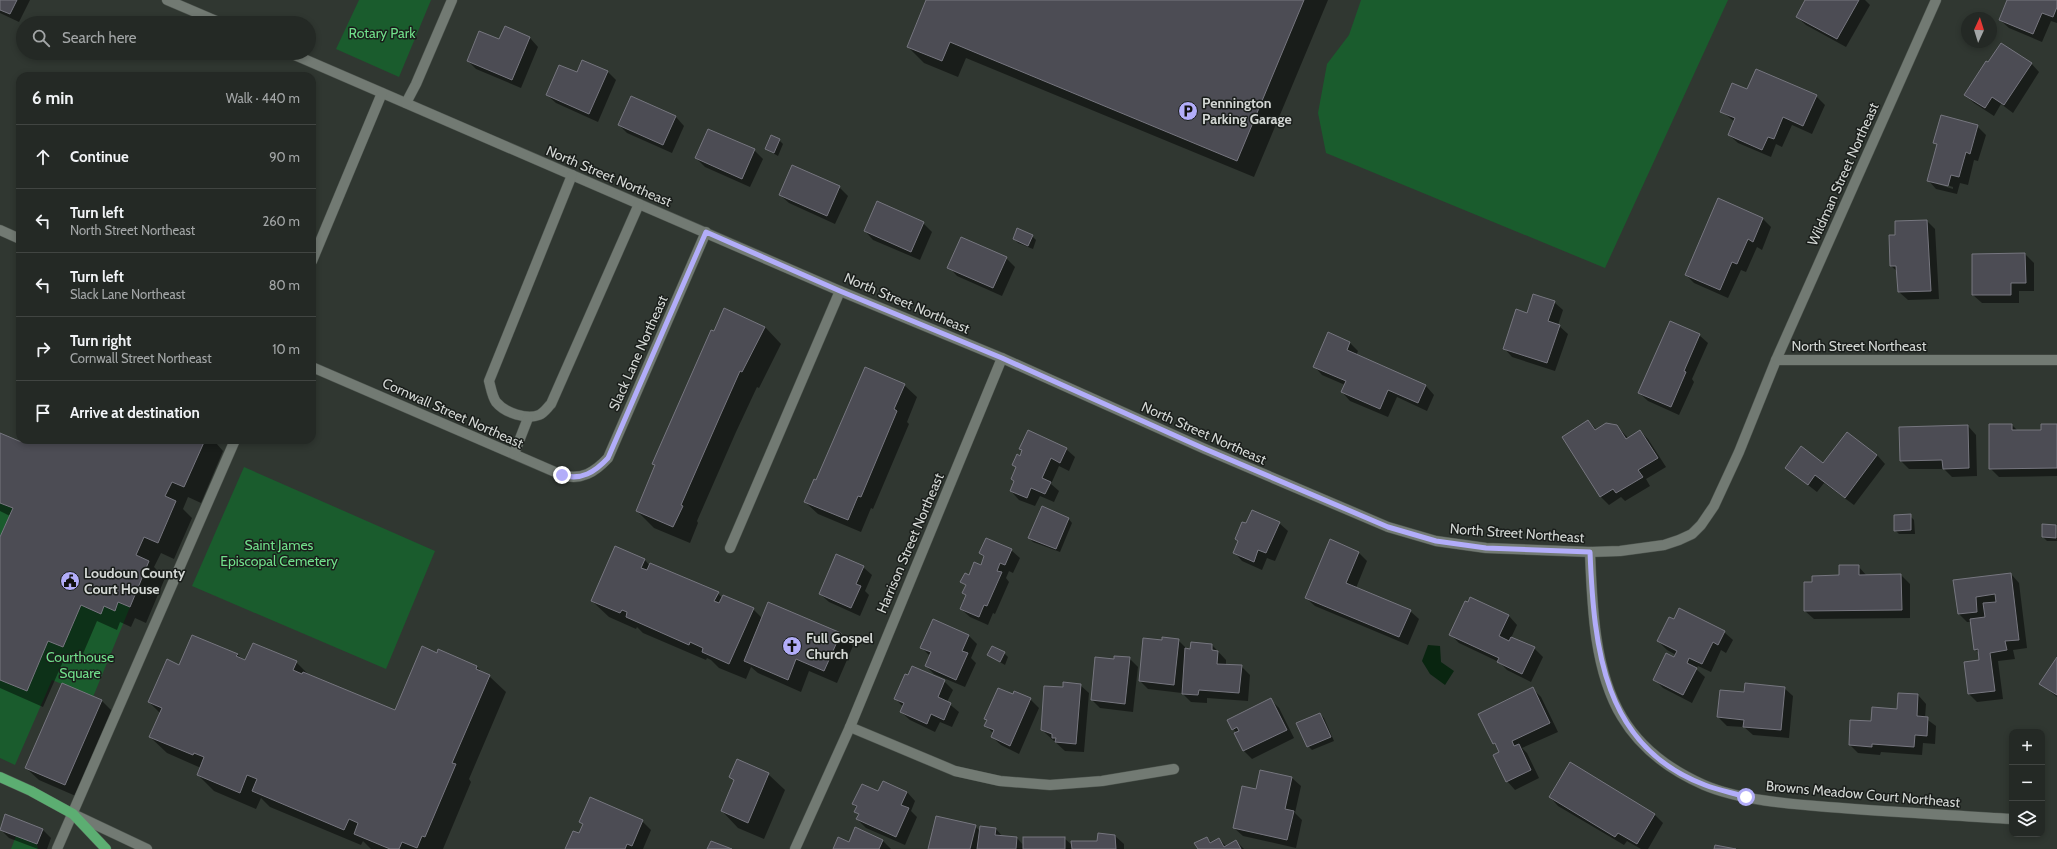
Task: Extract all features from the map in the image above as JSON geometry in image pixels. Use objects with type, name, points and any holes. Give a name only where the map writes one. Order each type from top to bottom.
[{"type":"main road","points":[[0,778],[31,791],[73,814],[106,849]]},
{"type":"street","points":[[167,0],[204,16]]},
{"type":"street","points":[[406,103],[416,84],[452,0]]},
{"type":"street","name":"Wildman Street Northeast","points":[[1776,360],[1936,0]]},
{"type":"street","name":"North Street Northeast","points":[[306,60],[840,291],[1002,358],[1205,449],[1388,527],[1436,541],[1486,548],[1590,552],[1620,551],[1664,545],[1692,534],[1701,525],[1714,506],[1740,452],[1776,360],[2057,360]]},
{"type":"street","points":[[316,251],[382,93]]},
{"type":"street","points":[[572,175],[489,381],[492,393],[497,403],[507,409],[528,418],[541,415],[551,404],[639,204]]},
{"type":"street","points":[[0,230],[16,237]]},
{"type":"street","name":"Slack Lane Northeast","points":[[584,476],[600,467],[608,458],[706,232]]},
{"type":"street","points":[[730,548],[840,291]]},
{"type":"street","name":"Harrison Street Northeast","points":[[795,849],[850,727],[1002,358]]},
{"type":"street","name":"Cornwall Street Northeast","points":[[316,369],[573,478],[584,476]]},
{"type":"street","points":[[514,454],[528,418]]},
{"type":"street","points":[[57,849],[233,444]]},
{"type":"street","name":"Browns Meadow Court Northeast","points":[[1590,552],[1592,608],[1599,654],[1611,694],[1621,716],[1635,737],[1652,754],[1674,769],[1705,785],[1746,797],[1788,803],[1915,814],[2009,819]]},
{"type":"street","points":[[850,727],[956,771],[1000,781],[1050,785],[1102,781],[1174,769]]},
{"type":"street","points":[[73,814],[147,849]]},
{"type":"green space","name":"Rotary Park","points":[[359,0],[431,0],[399,77],[336,49]]},
{"type":"green space","points":[[1361,0],[1728,0],[1605,268],[1326,153],[1318,113],[1327,64],[1349,35]]},
{"type":"green space","name":"Saint James Episcopal Cemetery","points":[[244,467],[435,551],[386,669],[192,586]]},
{"type":"green space","points":[[0,503],[13,508],[0,537]]},
{"type":"green space","name":"Courthouse Square","points":[[118,602],[130,607],[93,697],[52,680],[15,765],[0,758],[0,680],[27,691],[48,641],[63,647],[81,605],[100,614],[104,606],[115,611]]},
{"type":"green space","points":[[16,836],[37,844],[38,849],[11,849]]},
{"type":"shaded area","points":[[1428,645],[1440,646],[1441,662],[1454,671],[1445,685],[1430,674],[1422,661]]},
{"type":"building","points":[[0,0],[17,0],[10,14],[0,10]]},
{"type":"building","name":"Pennington Parking Garage","points":[[926,0],[1304,0],[1237,161],[950,42],[942,61],[907,47]]},
{"type":"building","points":[[1805,0],[1859,0],[1837,39],[1796,17]]},
{"type":"building","points":[[2007,0],[2057,0],[2057,7],[2053,17],[2042,13],[2033,34],[1999,20]]},
{"type":"building","points":[[505,26],[530,37],[512,80],[467,61],[479,31],[499,39]]},
{"type":"building","points":[[2001,43],[2032,63],[2004,105],[1992,97],[1985,108],[1964,95],[1986,61],[1988,62]]},
{"type":"building","points":[[582,60],[608,71],[589,114],[546,95],[559,65],[577,72]]},
{"type":"building","points":[[1756,69],[1817,95],[1803,126],[1783,117],[1774,139],[1768,137],[1762,150],[1728,135],[1735,118],[1720,112],[1732,83],[1747,89]]},
{"type":"building","points":[[631,96],[676,116],[663,145],[618,125]]},
{"type":"building","points":[[1941,115],[1978,125],[1970,154],[1966,152],[1959,177],[1951,175],[1948,186],[1927,181],[1937,144],[1933,143]]},
{"type":"building","points":[[708,129],[755,149],[742,179],[695,158]]},
{"type":"building","points":[[771,135],[780,139],[774,153],[765,149]]},
{"type":"building","points":[[792,165],[840,186],[827,216],[779,195]]},
{"type":"building","points":[[1718,198],[1763,218],[1753,242],[1748,239],[1737,264],[1732,262],[1720,290],[1685,275]]},
{"type":"building","points":[[877,201],[924,222],[911,252],[864,231]]},
{"type":"building","points":[[1927,220],[1931,291],[1898,292],[1896,266],[1890,266],[1889,235],[1895,235],[1895,221]]},
{"type":"building","points":[[1017,228],[1033,235],[1028,246],[1013,239]]},
{"type":"building","points":[[961,237],[1007,257],[993,288],[947,268]]},
{"type":"building","points":[[2025,253],[2026,283],[2011,283],[2011,295],[1972,295],[1972,254]]},
{"type":"building","points":[[1533,294],[1555,301],[1548,321],[1560,325],[1547,363],[1503,349],[1516,309],[1527,313]]},
{"type":"building","points":[[724,308],[765,327],[742,372],[740,371],[681,505],[683,506],[673,527],[636,511],[655,465],[652,464],[711,330],[714,331]]},
{"type":"building","points":[[1670,321],[1700,334],[1684,371],[1686,372],[1671,407],[1638,393]]},
{"type":"building","points":[[1328,332],[1350,342],[1347,350],[1426,385],[1418,403],[1388,390],[1380,409],[1341,392],[1346,381],[1313,367]]},
{"type":"building","points":[[865,367],[905,384],[894,409],[897,411],[861,497],[858,496],[848,520],[804,502],[814,479],[816,480]]},
{"type":"building","points":[[1588,420],[1595,430],[1606,423],[1617,425],[1626,439],[1640,430],[1658,458],[1638,470],[1643,477],[1616,493],[1613,489],[1600,497],[1562,437]]},
{"type":"building","points":[[1989,424],[2012,424],[2012,430],[2041,430],[2041,424],[2057,424],[2057,468],[1989,469]]},
{"type":"building","points":[[1968,425],[1969,468],[1943,469],[1942,460],[1900,461],[1899,427]]},
{"type":"building","points":[[1028,430],[1067,448],[1060,463],[1051,458],[1042,478],[1051,482],[1045,494],[1031,488],[1027,498],[1010,491],[1014,481],[1011,479],[1016,467],[1012,465],[1017,454],[1020,456],[1022,450],[1019,449]]},
{"type":"building","points":[[1847,432],[1877,455],[1845,498],[1815,475],[1808,485],[1785,468],[1801,446],[1823,463]]},
{"type":"building","name":"Loudoun County Court House","points":[[0,433],[16,440],[16,444],[203,444],[184,487],[172,482],[165,496],[176,501],[158,543],[144,537],[136,555],[149,561],[130,607],[118,602],[115,611],[104,606],[101,614],[81,605],[63,647],[48,641],[27,691],[0,680],[0,537],[13,508],[0,503]]},
{"type":"building","points":[[1042,506],[1069,518],[1056,549],[1028,538]]},
{"type":"building","points":[[1252,510],[1280,522],[1266,553],[1258,550],[1254,562],[1233,553],[1238,541],[1235,539],[1242,522],[1246,523]]},
{"type":"building","points":[[1911,514],[1911,530],[1894,531],[1894,515]]},
{"type":"building","points":[[2042,524],[2056,525],[2056,538],[2042,537]]},
{"type":"building","points":[[986,538],[1012,549],[1005,565],[1000,563],[997,571],[1002,572],[987,606],[984,605],[979,617],[960,609],[966,595],[962,593],[966,585],[960,582],[965,573],[969,575],[974,562],[981,565],[984,556],[979,553]]},
{"type":"building","points":[[1330,539],[1359,552],[1346,583],[1411,610],[1399,637],[1305,598]]},
{"type":"building","points":[[615,546],[645,559],[641,568],[647,570],[650,563],[719,592],[714,601],[719,603],[723,595],[754,608],[729,664],[702,652],[703,648],[690,642],[689,645],[626,617],[627,612],[622,610],[620,613],[591,601]]},
{"type":"building","points":[[836,554],[864,566],[856,584],[861,586],[851,608],[819,594]]},
{"type":"building","points":[[1839,565],[1859,565],[1859,575],[1901,574],[1902,610],[1804,611],[1804,582],[1812,582],[1812,576],[1839,575]]},
{"type":"building","points":[[2011,573],[2019,640],[2005,641],[2007,650],[1990,653],[1995,691],[1968,694],[1964,662],[1979,660],[1978,649],[1974,650],[1970,619],[1985,617],[1983,603],[1996,602],[1995,594],[1976,597],[1977,612],[1958,614],[1953,580]]},
{"type":"building","points":[[1470,597],[1509,615],[1499,636],[1509,641],[1511,637],[1535,647],[1522,674],[1497,662],[1499,658],[1449,635],[1465,601],[1468,602]]},
{"type":"building","name":"Full Gospel Church","points":[[768,602],[841,633],[824,671],[796,659],[788,680],[744,661]]},
{"type":"building","points":[[1679,608],[1725,631],[1718,645],[1713,642],[1702,664],[1689,658],[1687,663],[1697,668],[1683,695],[1653,680],[1666,653],[1674,657],[1677,651],[1657,641],[1669,617],[1674,619]]},
{"type":"building","points":[[933,619],[969,635],[962,651],[968,653],[956,680],[925,666],[931,652],[920,648]]},
{"type":"building","points":[[192,635],[238,654],[236,656],[245,660],[253,643],[297,661],[293,670],[302,674],[303,672],[395,710],[422,646],[437,653],[438,649],[477,666],[476,669],[490,675],[452,763],[456,764],[425,837],[422,836],[417,848],[402,842],[399,849],[390,849],[354,834],[358,823],[349,819],[344,830],[252,791],[257,779],[247,775],[240,793],[197,775],[204,757],[194,753],[193,755],[149,737],[162,708],[148,702],[167,659],[179,665]]},
{"type":"building","points":[[1162,637],[1179,639],[1174,685],[1139,681],[1143,638],[1162,640]]},
{"type":"building","points":[[1191,642],[1212,644],[1212,650],[1218,651],[1217,664],[1242,665],[1239,693],[1199,690],[1198,695],[1182,694],[1185,648],[1190,649]]},
{"type":"building","points":[[992,646],[1005,652],[1000,662],[987,655]]},
{"type":"building","points":[[1114,656],[1130,657],[1125,704],[1091,700],[1095,657],[1114,659]]},
{"type":"building","points":[[2057,657],[2057,695],[2039,684]]},
{"type":"building","points":[[912,666],[945,680],[938,697],[951,703],[944,720],[931,714],[927,724],[900,712],[904,703],[894,699],[905,674],[908,675]]},
{"type":"building","points":[[1063,682],[1081,684],[1076,744],[1055,742],[1056,738],[1052,738],[1052,734],[1041,730],[1044,686],[1063,687]]},
{"type":"building","points":[[62,683],[102,700],[65,785],[25,768]]},
{"type":"building","points":[[1745,683],[1785,687],[1781,730],[1743,727],[1744,720],[1717,717],[1720,690],[1744,692]]},
{"type":"building","points":[[1533,687],[1550,723],[1512,741],[1514,746],[1519,744],[1531,770],[1506,782],[1493,755],[1499,752],[1495,743],[1493,744],[1478,714]]},
{"type":"building","points":[[998,688],[1013,694],[1014,691],[1031,698],[1010,746],[991,737],[994,730],[984,726],[987,720],[984,719]]},
{"type":"building","points":[[1898,693],[1918,694],[1917,716],[1928,717],[1927,736],[1915,735],[1914,747],[1872,744],[1872,747],[1849,745],[1850,720],[1871,721],[1872,707],[1897,709]]},
{"type":"building","points":[[1271,698],[1287,730],[1243,751],[1234,733],[1239,731],[1237,727],[1232,730],[1227,720]]},
{"type":"building","points":[[1320,713],[1331,737],[1307,747],[1296,723]]},
{"type":"building","points":[[737,759],[769,773],[748,823],[721,811],[734,780],[729,777]]},
{"type":"building","points":[[1570,762],[1655,814],[1637,844],[1618,833],[1615,837],[1549,797]]},
{"type":"building","points":[[1260,770],[1292,777],[1285,809],[1294,811],[1287,840],[1233,828],[1242,786],[1256,789]]},
{"type":"building","points":[[883,781],[907,792],[901,805],[909,808],[896,837],[856,819],[859,814],[854,812],[857,806],[852,804],[862,784],[878,791]]},
{"type":"building","points":[[590,797],[643,820],[632,846],[627,844],[625,849],[565,849],[573,831],[579,833],[583,824],[579,822]]},
{"type":"building","points":[[5,814],[43,829],[37,844],[0,830]]},
{"type":"building","points":[[936,816],[976,825],[970,849],[928,849]]},
{"type":"building","points":[[980,826],[996,828],[995,835],[1017,837],[1016,849],[977,849]]},
{"type":"building","points":[[855,827],[883,840],[879,849],[833,849],[838,837],[849,842]]},
{"type":"building","points":[[1098,833],[1115,835],[1116,849],[1072,849],[1071,841],[1097,841]]},
{"type":"building","points":[[1023,837],[1065,837],[1065,849],[1023,849]]},
{"type":"building","points":[[1207,837],[1210,843],[1219,838],[1224,847],[1236,840],[1241,849],[1198,849],[1194,843]]},
{"type":"building","points":[[711,841],[732,849],[707,849]]},
{"type":"building","points":[[1715,845],[1736,849],[1714,849]]},
{"type":"place","name":"Pennington Parking Garage","points":[[1188,111]]},
{"type":"place","name":"Loudoun County Court House","points":[[70,581]]},
{"type":"place","name":"Full Gospel Church","points":[[792,646]]},
{"type":"route","points":[[562,475],[573,478],[584,476],[600,467],[608,458],[706,232],[840,291],[1002,358],[1205,449],[1388,527],[1436,541],[1486,548],[1590,552],[1592,608],[1599,654],[1611,694],[1621,716],[1635,737],[1652,754],[1674,769],[1705,785],[1746,797]]}]
